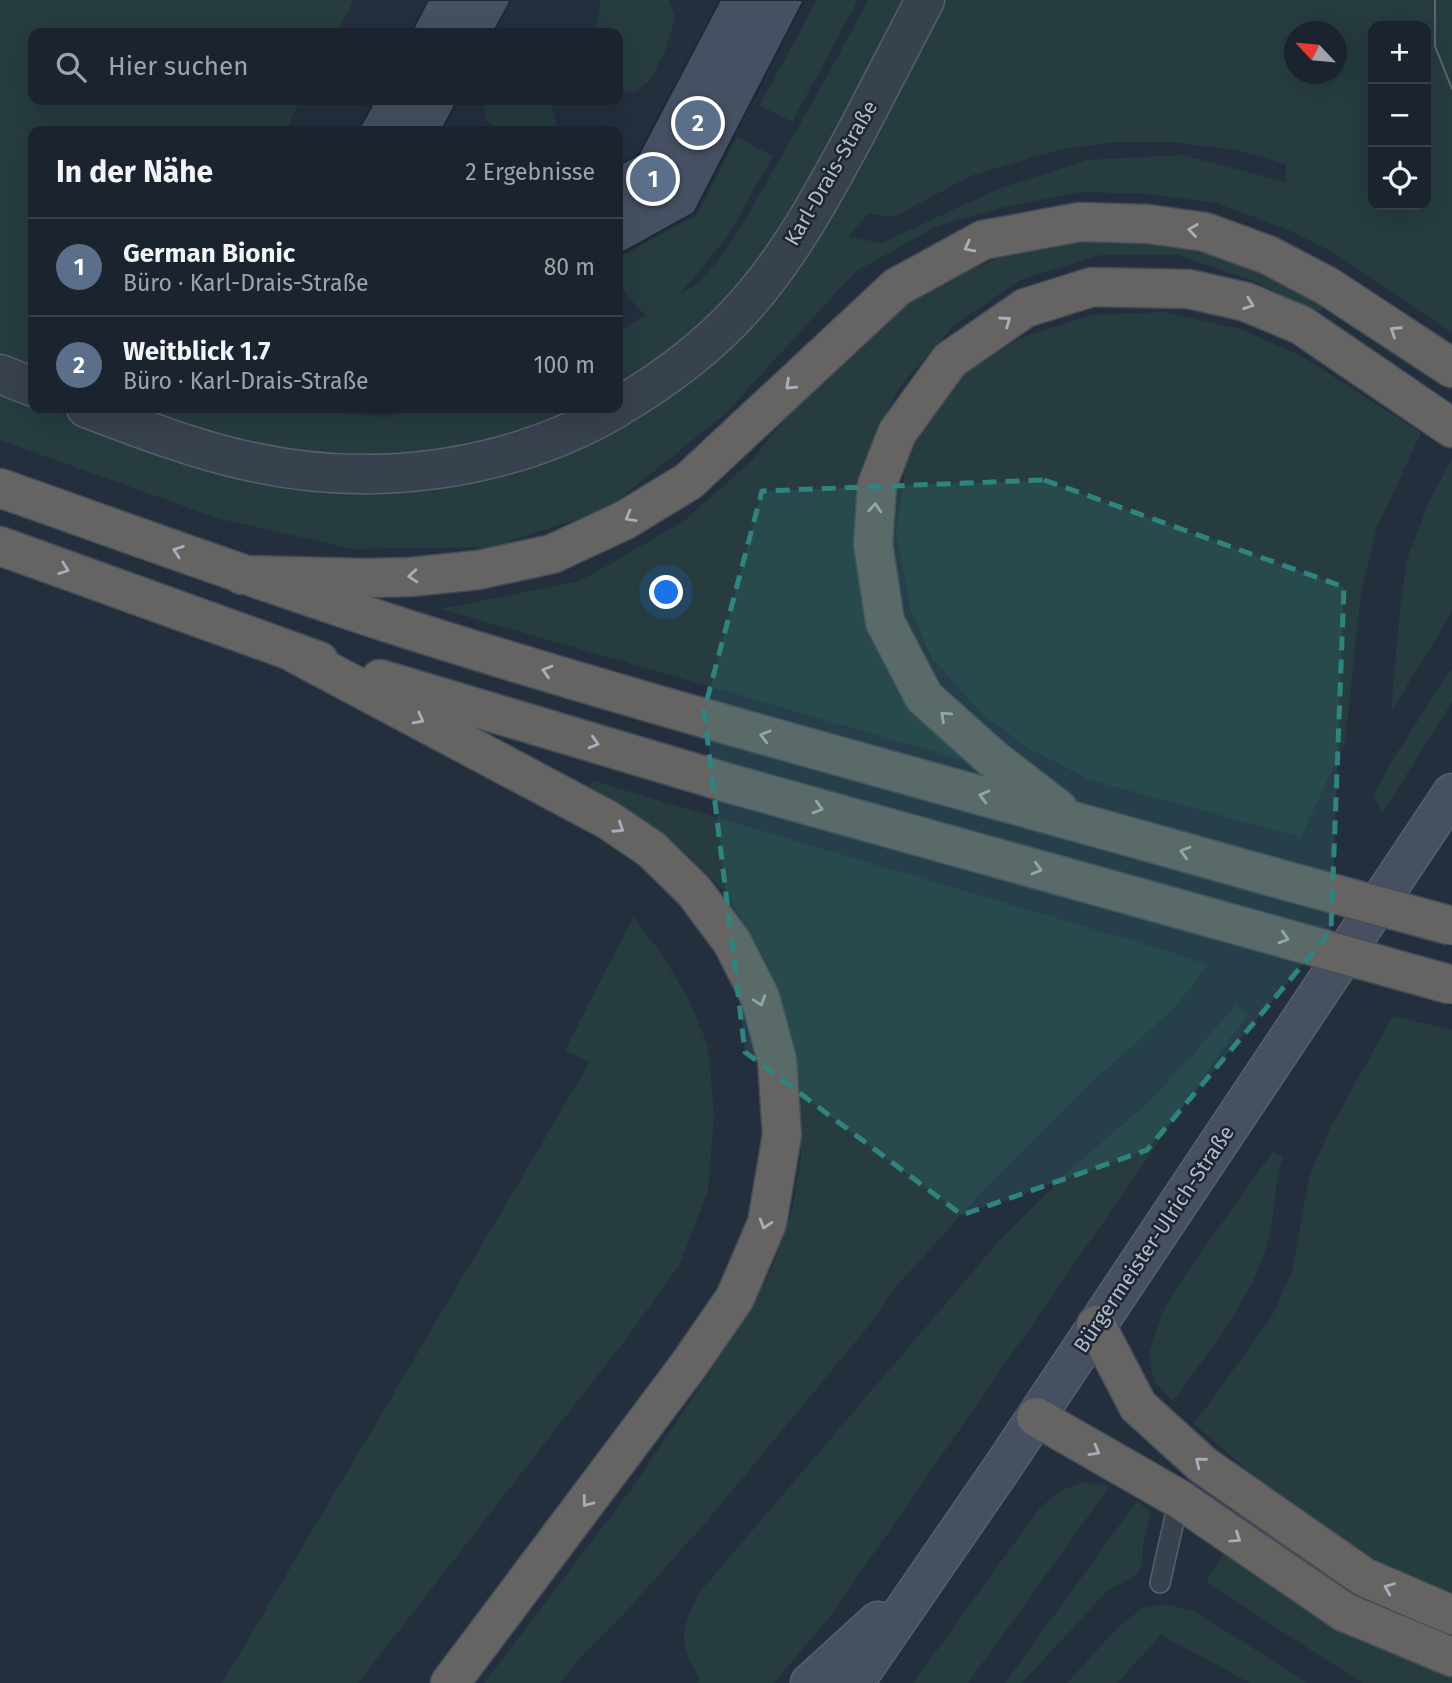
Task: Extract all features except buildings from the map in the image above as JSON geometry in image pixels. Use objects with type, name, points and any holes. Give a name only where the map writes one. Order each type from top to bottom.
[{"type":"highway","points":[[242,575],[410,577],[478,570],[552,554],[625,520],[689,481],[897,287],[983,240],[1080,222],[1148,224],[1205,232],[1268,255],[1327,286],[1452,368]]},
{"type":"highway","points":[[1073,821],[992,758],[924,697],[885,622],[873,544],[877,485],[897,433],[950,360],[1025,309],[1092,287],[1189,289],[1246,302],[1301,326],[1452,428]]},
{"type":"highway","points":[[0,488],[242,575],[411,630],[744,730],[1452,926]]},
{"type":"highway","points":[[0,546],[294,653],[728,783],[1452,985]]},
{"type":"highway","points":[[294,653],[585,808],[651,849],[694,891],[732,942],[760,997],[777,1060],[782,1135],[767,1223],[735,1298],[688,1367],[450,1683]]},
{"type":"highway","points":[[1096,1325],[1138,1406],[1203,1465],[1364,1577],[1452,1615]]},
{"type":"highway","points":[[1036,1417],[1179,1499],[1344,1612],[1452,1657]]},
{"type":"main road","name":"Bürgermeister-Ulrich-Straße","points":[[854,1683],[1036,1417],[1452,793]]},
{"type":"main road","points":[[810,1683],[929,1575]]},
{"type":"street","name":"Karl-Drais-Straße","points":[[623,404],[650,388],[714,338],[774,270],[819,201],[925,0]]},
{"type":"street","points":[[0,374],[28,385]]},
{"type":"street","name":"Karl-Drais-Straße","points":[[101,413],[247,461],[320,473],[366,475],[415,472],[512,453],[560,436],[607,413]]},
{"type":"lane","points":[[1160,1583],[1179,1499]]},
{"type":"highlighted area","points":[[1044,480],[1344,587],[1331,931],[1147,1150],[962,1215],[745,1052],[704,711],[762,491]]},
{"type":"green space","points":[[0,0],[354,0],[340,28],[28,28],[28,105],[298,105],[288,126],[28,126],[28,413],[341,413],[387,417],[402,413],[623,413],[623,329],[645,316],[623,290],[623,255],[697,215],[737,137],[773,156],[727,237],[679,295],[693,287],[706,274],[752,209],[868,0],[1452,0],[1452,333],[1329,250],[1286,229],[1216,203],[1148,194],[1081,192],[1000,208],[935,227],[855,272],[725,414],[606,510],[491,547],[353,549],[220,519],[0,440]],"holes":[[[1116,142],[1171,142],[1237,150],[1286,164],[1286,182],[1182,155],[1087,160],[998,189],[882,243],[848,237],[868,214],[894,217],[970,176],[1062,149]]]},
{"type":"green space","points":[[601,0],[669,0],[675,18],[665,51],[651,79],[636,92],[623,91],[623,28],[595,28]]},
{"type":"green space","points":[[817,0],[858,0],[792,122],[760,105]]},
{"type":"green space","points":[[484,105],[552,105],[556,126],[491,126],[485,118]]},
{"type":"green space","points":[[1098,238],[1185,246],[1255,268],[1325,305],[1320,312],[1249,279],[1177,255],[1101,255],[1022,279],[955,324],[898,389],[872,442],[858,526],[974,763],[441,609],[579,581],[619,559],[685,520],[753,459],[799,402],[855,344],[929,287],[1009,254]]},
{"type":"green space","points":[[1165,312],[1243,330],[1303,357],[1421,433],[1376,529],[1361,594],[1345,742],[1301,837],[1090,780],[1030,749],[985,717],[932,658],[911,611],[896,532],[907,458],[930,413],[968,371],[1023,337],[1091,315]]},
{"type":"green space","points":[[1452,459],[1452,612],[1391,712],[1407,559],[1429,502]]},
{"type":"green space","points":[[1452,668],[1452,702],[1382,814],[1374,795],[1391,762]]},
{"type":"green space","points":[[593,781],[1208,965],[1174,1008],[1080,1093],[974,1201],[893,1290],[871,1323],[707,1521],[560,1683],[484,1683],[630,1491],[746,1317],[773,1266],[792,1211],[801,1157],[800,1088],[788,1022],[766,961],[727,894],[672,840],[589,787]]},
{"type":"green space","points":[[633,917],[661,953],[689,1000],[708,1046],[714,1114],[708,1190],[680,1264],[630,1334],[358,1683],[222,1683],[590,1062],[565,1050]]},
{"type":"green space","points":[[1236,1004],[1248,1013],[829,1618],[774,1683],[697,1683],[701,1680],[688,1656],[684,1637],[688,1618],[699,1593],[1000,1240],[1070,1170],[1144,1106],[1193,1055]]},
{"type":"green space","points":[[1393,1016],[1452,1030],[1452,1593],[1373,1559],[1270,1490],[1194,1424],[1272,1316],[1292,1272],[1309,1178],[1329,1130]]},
{"type":"green space","points":[[1273,1151],[1283,1157],[1271,1231],[1261,1263],[1228,1325],[1173,1401],[1154,1382],[1149,1353],[1162,1313],[1181,1281]]},
{"type":"green space","points":[[1084,1482],[1110,1486],[968,1683],[913,1683],[1039,1509],[1061,1490]]},
{"type":"green space","points":[[1137,1501],[1151,1512],[1143,1543],[1142,1566],[1137,1574],[1106,1592],[1022,1683],[1005,1683]]},
{"type":"green space","points":[[1234,1537],[1452,1657],[1452,1683],[1362,1683],[1206,1582]]},
{"type":"green space","points":[[1168,1604],[1196,1612],[1307,1683],[1250,1683],[1161,1635],[1117,1683],[1067,1683],[1117,1628],[1143,1608]]},
{"type":"tram line","points":[[1435,0],[1435,46],[1452,89]]},
{"type":"place","name":"Weitblick 1.7","points":[[698,123]]},
{"type":"place","name":"German Bionic","points":[[653,179]]}]
